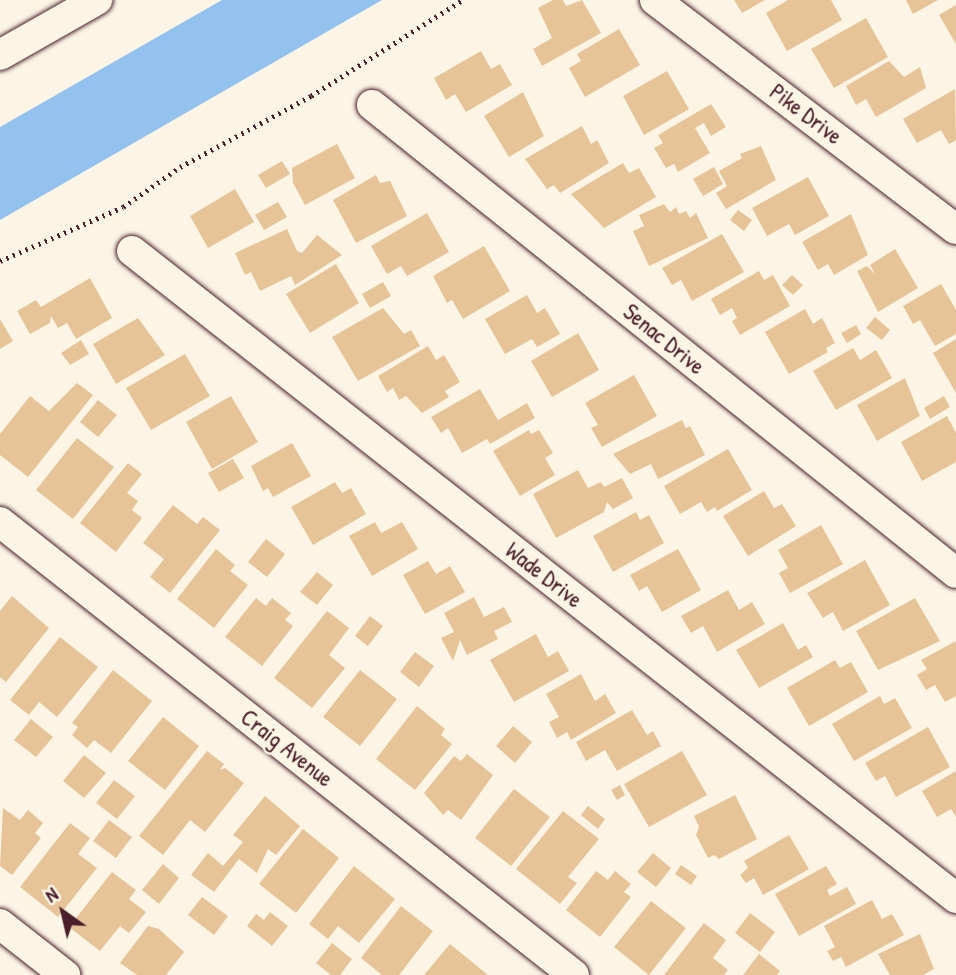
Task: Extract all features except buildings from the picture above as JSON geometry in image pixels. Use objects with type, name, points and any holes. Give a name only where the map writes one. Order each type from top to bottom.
[{"type":"street","points":[[0,55],[97,0]]},
{"type":"street","name":"Pike Drive","points":[[655,0],[956,229]]},
{"type":"street","name":"Senac Drive","points":[[372,105],[956,573]]},
{"type":"street","name":"Wade Drive","points":[[132,251],[956,898]]},
{"type":"street","name":"Craig Avenue","points":[[0,522],[574,975]]},
{"type":"street","points":[[0,925],[65,975]]},
{"type":"path","points":[[0,261],[122,207],[180,167],[311,96],[462,0]]},
{"type":"water","points":[[222,0],[382,0],[0,220],[0,127]]}]
